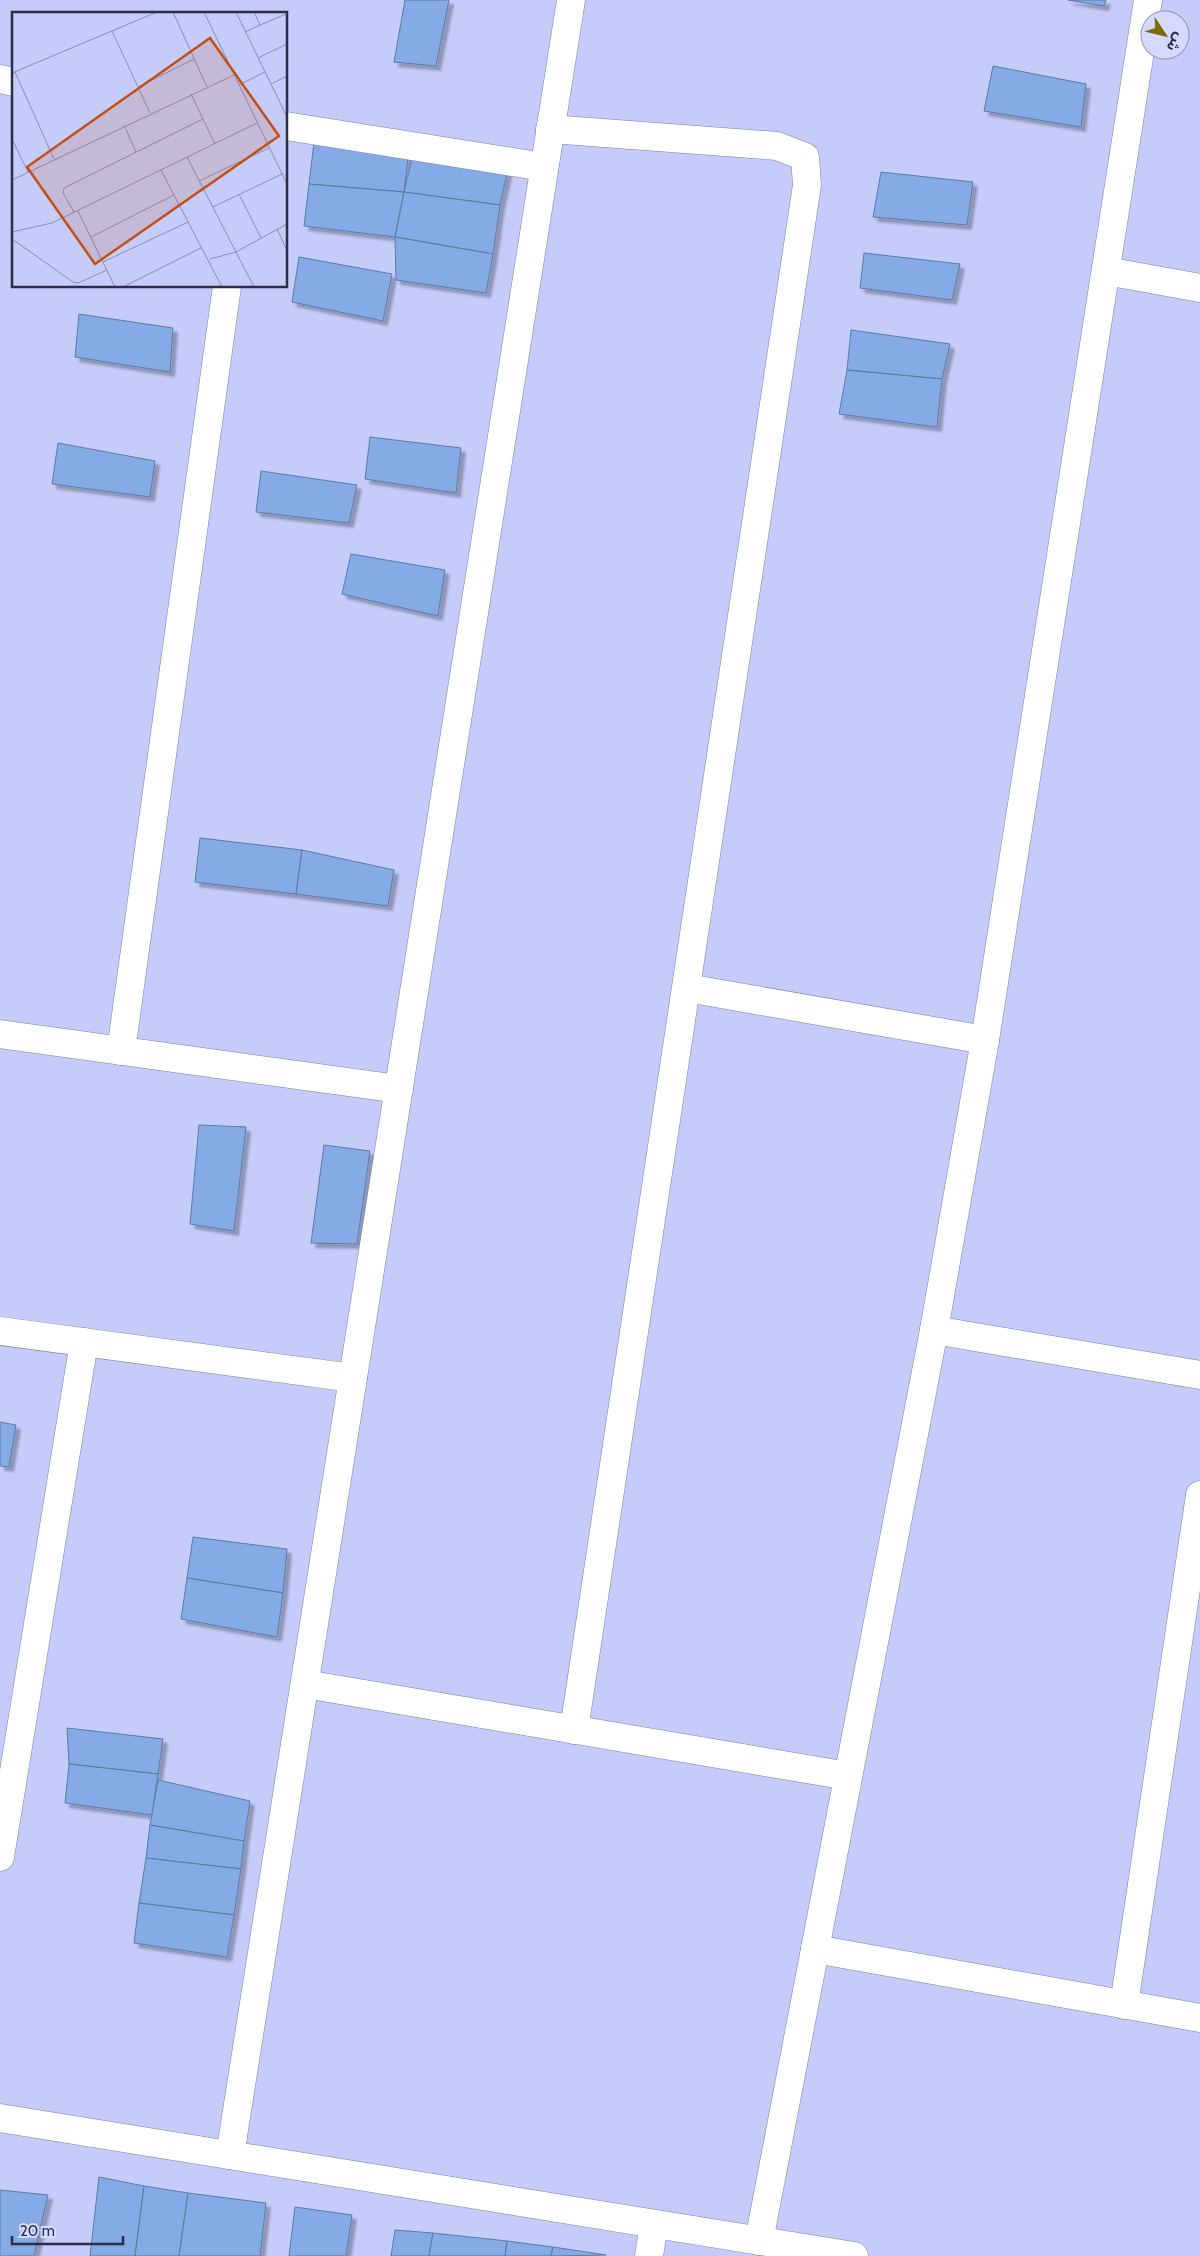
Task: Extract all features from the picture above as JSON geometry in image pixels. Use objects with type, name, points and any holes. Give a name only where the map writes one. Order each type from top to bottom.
[{"type":"street","points":[[230,2155],[571,0]]},
{"type":"street","points":[[759,2241],[934,1330],[985,1040],[1148,0]]},
{"type":"street","points":[[288,126],[544,167]]},
{"type":"street","points":[[550,129],[776,146],[805,157],[805,195],[574,1730]]},
{"type":"street","points":[[1106,271],[1200,288]]},
{"type":"street","points":[[121,1051],[227,288]]},
{"type":"street","points":[[687,988],[985,1040]]},
{"type":"street","points":[[0,1034],[399,1089]]},
{"type":"street","points":[[934,1330],[1200,1375]]},
{"type":"street","points":[[0,1331],[353,1378]]},
{"type":"street","points":[[0,1857],[84,1342]]},
{"type":"street","points":[[1124,2005],[1200,1495]]},
{"type":"street","points":[[305,1684],[848,1776]]},
{"type":"street","points":[[815,1949],[1200,2018]]},
{"type":"street","points":[[0,2118],[854,2256]]},
{"type":"street","points":[[649,2256],[654,2224]]},
{"type":"building","points":[[405,0],[449,0],[436,66],[394,62]]},
{"type":"building","points":[[1068,0],[1106,0],[1104,6]]},
{"type":"building","points":[[993,66],[1086,84],[1081,127],[984,111]]},
{"type":"building","points":[[315,134],[409,149],[404,192],[309,184]]},
{"type":"building","points":[[414,149],[509,164],[500,205],[404,192]]},
{"type":"building","points":[[881,172],[973,182],[967,225],[873,217]]},
{"type":"building","points":[[309,184],[404,192],[395,237],[304,226]]},
{"type":"building","points":[[404,192],[500,205],[493,254],[395,237]]},
{"type":"building","points":[[395,237],[493,254],[486,293],[396,280]]},
{"type":"building","points":[[864,253],[960,264],[952,300],[860,288]]},
{"type":"building","points":[[299,257],[392,274],[383,321],[292,302]]},
{"type":"building","points":[[79,314],[173,328],[170,372],[75,357]]},
{"type":"building","points":[[851,330],[950,344],[942,379],[847,370]]},
{"type":"building","points":[[847,370],[942,379],[937,427],[839,414]]},
{"type":"building","points":[[370,437],[461,448],[456,493],[365,479]]},
{"type":"building","points":[[58,443],[155,461],[150,497],[52,484]]},
{"type":"building","points":[[261,471],[357,485],[349,523],[256,512]]},
{"type":"building","points":[[351,554],[445,570],[438,616],[342,594]]},
{"type":"building","points":[[200,838],[302,850],[296,894],[195,882]]},
{"type":"building","points":[[302,850],[394,870],[388,906],[296,894]]},
{"type":"building","points":[[199,1125],[246,1127],[234,1231],[190,1224]]},
{"type":"building","points":[[324,1145],[370,1151],[357,1244],[311,1243]]},
{"type":"building","points":[[0,1422],[16,1425],[9,1467],[0,1466]]},
{"type":"building","points":[[193,1537],[287,1549],[283,1593],[187,1578]]},
{"type":"building","points":[[187,1578],[283,1593],[277,1637],[181,1619]]},
{"type":"building","points":[[67,1728],[163,1739],[158,1774],[69,1764]]},
{"type":"building","points":[[69,1764],[158,1774],[152,1815],[65,1803]]},
{"type":"building","points":[[158,1780],[250,1801],[244,1841],[150,1825]]},
{"type":"building","points":[[150,1825],[244,1841],[241,1869],[146,1858]]},
{"type":"building","points":[[146,1858],[241,1869],[234,1915],[139,1903]]},
{"type":"building","points":[[139,1903],[234,1915],[227,1957],[134,1943]]},
{"type":"building","points":[[99,2177],[144,2186],[135,2256],[90,2256]]},
{"type":"building","points":[[144,2186],[188,2193],[179,2256],[135,2256]]},
{"type":"building","points":[[0,2190],[48,2195],[34,2256],[0,2256]]},
{"type":"building","points":[[188,2193],[266,2203],[260,2256],[179,2256]]},
{"type":"building","points":[[295,2207],[352,2215],[346,2256],[289,2256]]},
{"type":"building","points":[[395,2230],[433,2233],[429,2256],[391,2256]]},
{"type":"building","points":[[433,2233],[507,2241],[505,2256],[429,2256]]},
{"type":"building","points":[[507,2241],[553,2247],[551,2256],[505,2256]]},
{"type":"building","points":[[553,2247],[606,2255],[551,2256]]}]
